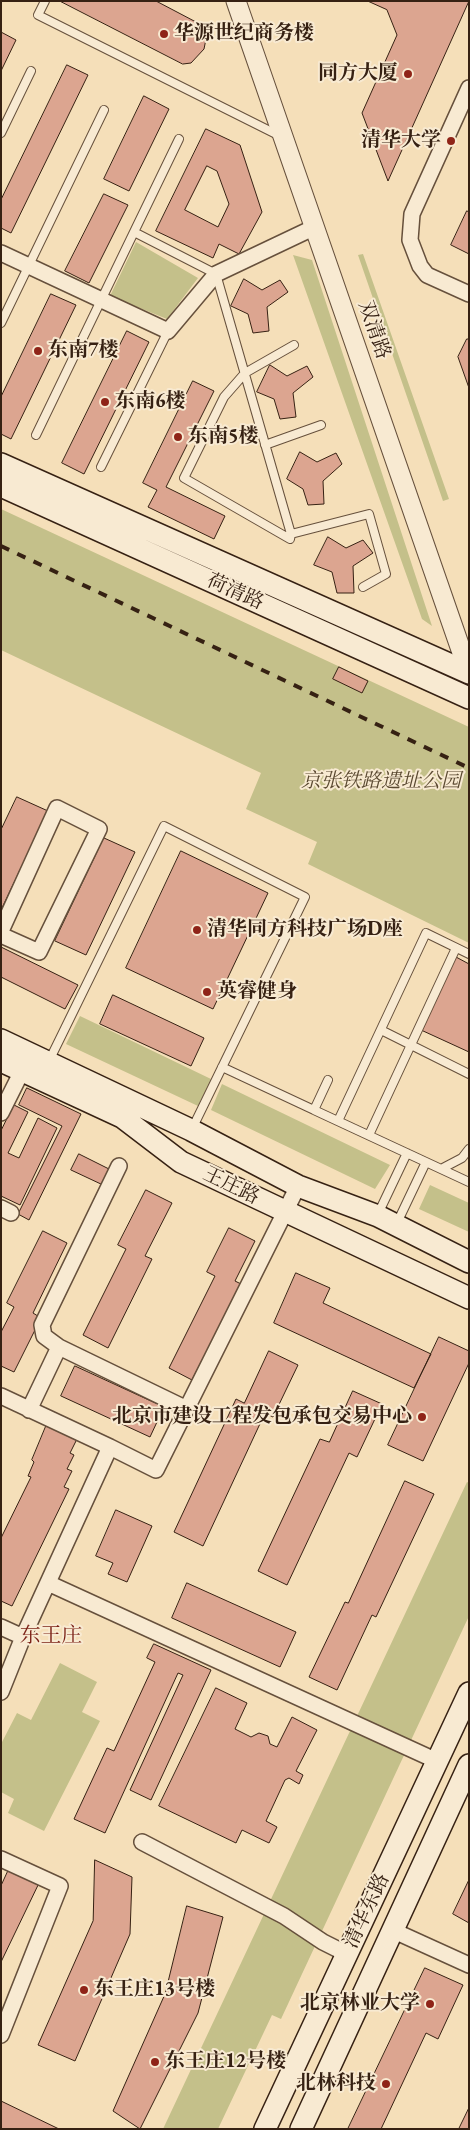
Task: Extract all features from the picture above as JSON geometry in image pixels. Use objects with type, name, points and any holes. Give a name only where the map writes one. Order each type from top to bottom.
[{"type":"main road","name":"荷清路","points":[[1,464],[469,673]]},
{"type":"main road","name":"荷清路","points":[[1,486],[469,698]]},
{"type":"main road","name":"王庄路","points":[[1,1040],[49,1061],[191,1130],[298,1186],[387,1221],[469,1262]]},
{"type":"main road","name":"王庄路","points":[[1,1061],[122,1117],[181,1162],[469,1298]]},
{"type":"main road","name":"清华东路","points":[[266,2129],[469,1692]]},
{"type":"main road","name":"清华东路","points":[[302,2129],[469,1765]]},
{"type":"street","name":"双清路","points":[[236,1],[469,673]]},
{"type":"street","points":[[469,88],[412,214],[410,240],[420,266],[427,274],[469,294]]},
{"type":"street","points":[[1,253],[168,331],[216,274],[315,227]]},
{"type":"street","points":[[1,931],[57,808],[99,829],[39,952],[1,935]]},
{"type":"street","points":[[1,1113],[22,1071]]},
{"type":"street","points":[[119,1166],[42,1325],[44,1336],[59,1347],[186,1409]]},
{"type":"street","points":[[1,1396],[156,1470],[298,1186]]},
{"type":"street","points":[[29,1410],[59,1347]]},
{"type":"street","points":[[2,1689],[23,1637],[110,1448]]},
{"type":"street","points":[[48,1584],[437,1761]]},
{"type":"street","points":[[1,1627],[23,1637]]},
{"type":"street","points":[[142,1842],[284,1916],[323,1942],[347,1954]]},
{"type":"street","points":[[1,1859],[60,1886],[1,2035]]},
{"type":"street","points":[[392,1930],[469,1965]]},
{"type":"lane","points":[[45,1],[38,15],[283,137]]},
{"type":"lane","points":[[1,133],[31,71]]},
{"type":"lane","points":[[1,323],[104,110]]},
{"type":"lane","points":[[36,435],[179,139]]},
{"type":"lane","points":[[134,232],[216,274],[245,373],[291,534],[290,539],[184,478],[224,397],[245,373],[294,345]]},
{"type":"lane","points":[[101,467],[168,331]]},
{"type":"lane","points":[[265,445],[321,425]]},
{"type":"lane","points":[[291,534],[369,514],[386,574],[364,587]]},
{"type":"lane","points":[[49,1061],[164,826],[305,897],[191,1130]]},
{"type":"lane","points":[[338,1121],[426,933],[469,954]]},
{"type":"lane","points":[[369,1135],[456,948]]},
{"type":"lane","points":[[381,1030],[469,1074]]},
{"type":"lane","points":[[222,1067],[469,1182]]},
{"type":"lane","points":[[314,1110],[328,1080]]},
{"type":"lane","points":[[441,1169],[462,1158],[469,1149]]},
{"type":"lane","points":[[387,1221],[407,1153]]},
{"type":"lane","points":[[387,1221],[426,1162]]},
{"type":"green space","points":[[136,242],[198,278],[167,319],[110,296]]},
{"type":"green space","points":[[363,254],[449,499],[443,501],[358,255]]},
{"type":"green space","points":[[293,255],[312,260],[432,626],[422,619]]},
{"type":"green space","name":"京张铁路遗址公园","points":[[1,509],[469,727],[469,943],[308,864],[317,842],[246,809],[261,773],[1,650]]},
{"type":"green space","points":[[80,1016],[211,1079],[198,1106],[66,1044]]},
{"type":"green space","points":[[222,1084],[390,1165],[375,1189],[211,1110]]},
{"type":"green space","points":[[430,1185],[469,1203],[469,1232],[419,1209]]},
{"type":"green space","points":[[467,1482],[469,1483],[469,1616],[281,2019],[272,2015],[218,2129],[163,2129]]},
{"type":"green space","points":[[60,1663],[97,1682],[82,1712],[100,1721],[44,1831],[8,1813],[14,1799],[1,1792],[1,1744],[17,1713],[31,1720]]},
{"type":"building","name":"华源世纪商务楼","points":[[60,1],[156,1],[196,22],[203,29],[206,39],[204,49],[191,63],[183,64]]},
{"type":"building","name":"同方大厦","points":[[368,1],[469,1],[388,181],[362,113],[397,35],[387,10]]},
{"type":"building","points":[[1,32],[16,40],[1,71]]},
{"type":"building","points":[[67,65],[88,75],[11,233],[1,228],[1,200]]},
{"type":"building","points":[[144,96],[169,109],[129,191],[104,179]]},
{"type":"building","points":[[206,129],[240,145],[262,212],[239,254],[219,244],[213,258],[156,231]],"holes":[[[207,166],[217,171],[229,204],[218,227],[185,210]]]},
{"type":"building","points":[[104,194],[128,205],[89,283],[65,271]]},
{"type":"building","points":[[467,211],[469,212],[469,254],[451,245]]},
{"type":"building","points":[[244,279],[262,290],[280,280],[288,292],[267,307],[269,331],[253,333],[248,314],[231,306]]},
{"type":"building","name":"东南7楼","points":[[51,294],[76,305],[11,439],[1,434],[1,397]]},
{"type":"building","name":"东南6楼","points":[[127,331],[149,342],[84,474],[62,463]]},
{"type":"building","points":[[467,339],[469,339],[469,388],[458,357]]},
{"type":"building","points":[[270,365],[287,376],[307,366],[313,377],[293,393],[296,417],[280,419],[274,399],[257,392]]},
{"type":"building","name":"东南5楼","points":[[193,381],[214,391],[166,487],[225,516],[214,539],[148,507],[157,490],[143,483]]},
{"type":"building","points":[[300,452],[317,462],[336,453],[342,464],[323,481],[324,504],[308,505],[303,489],[287,479]]},
{"type":"building","points":[[328,537],[346,548],[363,540],[373,553],[353,566],[354,593],[337,593],[332,572],[314,565]]},
{"type":"building","points":[[339,667],[368,681],[362,693],[333,679]]},
{"type":"building","points":[[17,797],[48,811],[1,910],[1,830]]},
{"type":"building","points":[[104,838],[135,852],[86,955],[55,941]]},
{"type":"building","name":"清华同方科技广场D座","points":[[181,851],[268,893],[213,1009],[126,968]]},
{"type":"building","points":[[1,947],[78,985],[65,1009],[1,977]]},
{"type":"building","points":[[456,957],[469,964],[469,1052],[421,1030]]},
{"type":"building","points":[[113,995],[204,1038],[191,1066],[100,1024]]},
{"type":"building","points":[[27,1088],[81,1114],[29,1220],[18,1214],[62,1126],[19,1105]]},
{"type":"building","points":[[14,1105],[28,1112],[8,1153],[19,1158],[38,1118],[57,1128],[20,1205],[1,1196],[1,1131]]},
{"type":"building","points":[[79,1154],[111,1170],[103,1185],[71,1170]]},
{"type":"building","points":[[146,1190],[172,1203],[145,1256],[152,1259],[108,1348],[83,1335],[126,1249],[118,1245]]},
{"type":"building","points":[[229,1228],[255,1241],[235,1281],[241,1284],[192,1380],[169,1368],[215,1276],[207,1272]]},
{"type":"building","points":[[43,1231],[67,1243],[33,1313],[41,1318],[14,1372],[1,1366],[1,1332],[14,1307],[7,1303]]},
{"type":"building","points":[[296,1273],[330,1288],[323,1303],[431,1354],[414,1388],[274,1323]]},
{"type":"building","name":"北京市建设工程发包承包交易中心","points":[[439,1337],[469,1351],[469,1363],[423,1461],[388,1445]]},
{"type":"building","points":[[269,1351],[298,1365],[273,1417],[265,1413],[203,1546],[174,1532],[236,1399],[244,1403]]},
{"type":"building","points":[[75,1366],[164,1407],[150,1437],[61,1396]]},
{"type":"building","points":[[353,1391],[382,1404],[357,1457],[349,1453],[287,1585],[258,1571],[320,1439],[329,1442]]},
{"type":"building","points":[[47,1424],[77,1439],[70,1453],[74,1455],[67,1469],[72,1471],[64,1487],[69,1489],[12,1606],[1,1601],[1,1538],[31,1477],[28,1476],[34,1462],[32,1460]]},
{"type":"building","points":[[405,1481],[434,1494],[376,1617],[372,1615],[337,1690],[309,1677],[345,1602],[348,1603]]},
{"type":"building","points":[[116,1510],[152,1526],[127,1582],[108,1574],[113,1563],[96,1556]]},
{"type":"building","points":[[187,1583],[296,1632],[280,1667],[172,1618]]},
{"type":"building","points":[[154,1644],[211,1670],[151,1800],[130,1790],[183,1675],[178,1673],[105,1833],[74,1819],[107,1748],[114,1751],[155,1662],[147,1658]]},
{"type":"building","points":[[216,1688],[247,1703],[235,1729],[251,1737],[259,1733],[268,1736],[270,1744],[277,1747],[292,1717],[317,1730],[296,1771],[303,1775],[299,1784],[289,1778],[285,1780],[266,1821],[277,1827],[269,1843],[242,1830],[236,1843],[159,1806]]},
{"type":"building","name":"东王庄13号楼","points":[[95,1860],[132,1877],[130,1934],[75,2061],[38,2045],[93,1921]]},
{"type":"building","points":[[10,1867],[40,1881],[1,1962],[1,1886]]},
{"type":"building","points":[[469,1880],[469,1923],[453,1914]]},
{"type":"building","name":"东王庄12号楼","points":[[187,1906],[223,1917],[198,2013],[140,2129],[113,2111],[165,1994]]},
{"type":"building","name":"北林科技","points":[[425,1968],[463,1985],[438,2039],[426,2033],[381,2129],[348,2129]]},
{"type":"building","points":[[1,2101],[59,2129],[1,2129]]},
{"type":"building","points":[[469,2108],[469,2129],[459,2129]]},
{"type":"railway","points":[[1,546],[469,768]]},
{"type":"place","name":"华源世纪商务楼","points":[[164,34]]},
{"type":"place","name":"同方大厦","points":[[408,74]]},
{"type":"place","name":"清华大学","points":[[451,141]]},
{"type":"place","name":"东南7楼","points":[[38,351]]},
{"type":"place","name":"东南6楼","points":[[105,402]]},
{"type":"place","name":"东南5楼","points":[[178,437]]},
{"type":"place","name":"清华同方科技广场D座","points":[[197,930]]},
{"type":"place","name":"英睿健身","points":[[207,992]]},
{"type":"place","name":"北京市建设工程发包承包交易中心","points":[[422,1417]]},
{"type":"place","name":"东王庄13号楼","points":[[84,1990]]},
{"type":"place","name":"北京林业大学","points":[[430,2004]]},
{"type":"place","name":"东王庄12号楼","points":[[155,2062]]},
{"type":"place","name":"北林科技","points":[[386,2084]]},
{"type":"district","name":"东王庄","points":[[51,1636]]}]
